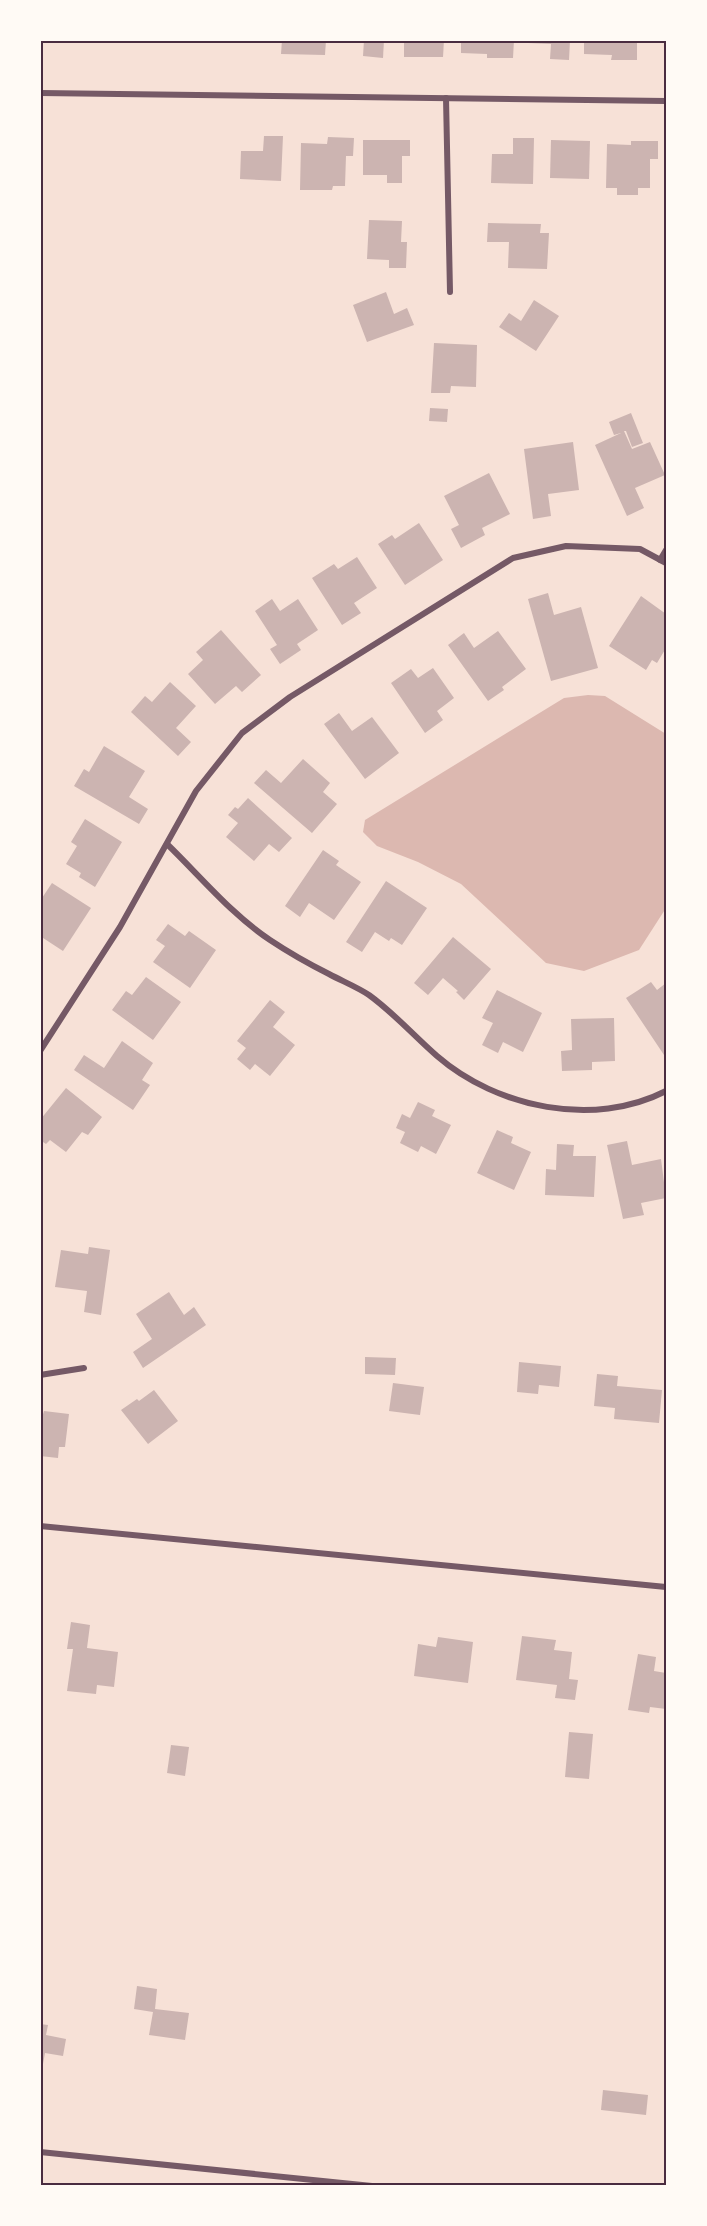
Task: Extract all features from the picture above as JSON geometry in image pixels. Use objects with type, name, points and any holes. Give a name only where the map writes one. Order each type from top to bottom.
[{"type":"street","points":[[40,93],[666,101]]},
{"type":"street","points":[[446,99],[450,292]]},
{"type":"street","points":[[40,1051],[120,927],[196,791],[242,733],[290,697],[513,558],[566,546],[640,549],[663,561],[666,550]]},
{"type":"street","points":[[167,844],[242,919],[270,940],[368,995],[438,1057],[482,1087],[532,1104],[597,1111],[654,1098],[666,1091]]},
{"type":"street","points":[[40,1375],[84,1368]]},
{"type":"street","points":[[40,1526],[666,1587]]},
{"type":"street","points":[[40,2152],[372,2186]]},
{"type":"shaded area","points":[[588,695],[605,696],[666,734],[666,908],[639,950],[584,971],[546,963],[461,884],[418,862],[377,846],[363,832],[365,820],[564,698]]},
{"type":"building","points":[[282,40],[326,40],[325,55],[281,54]]},
{"type":"building","points":[[364,40],[384,40],[383,58],[363,56]]},
{"type":"building","points":[[404,40],[444,40],[443,57],[404,57]]},
{"type":"building","points":[[461,40],[514,40],[513,58],[487,58],[487,54],[461,53]]},
{"type":"building","points":[[528,40],[570,40],[569,60],[550,59],[551,44],[528,43]]},
{"type":"building","points":[[584,40],[637,41],[637,60],[611,60],[612,55],[584,54]]},
{"type":"building","points":[[264,136],[283,136],[281,181],[240,179],[241,151],[263,151]]},
{"type":"building","points":[[328,137],[354,138],[353,156],[346,156],[345,186],[333,186],[332,190],[300,190],[301,143],[327,144]]},
{"type":"building","points":[[513,138],[534,138],[533,184],[491,183],[492,154],[513,154]]},
{"type":"building","points":[[363,140],[410,140],[410,156],[402,156],[402,183],[387,183],[387,175],[363,175]]},
{"type":"building","points":[[551,140],[590,141],[589,179],[550,178]]},
{"type":"building","points":[[631,141],[658,141],[658,159],[650,159],[650,188],[638,188],[638,195],[617,195],[617,188],[606,188],[607,144],[631,145]]},
{"type":"building","points":[[369,220],[402,221],[401,242],[407,242],[406,268],[389,268],[389,260],[367,259]]},
{"type":"building","points":[[488,223],[541,224],[540,233],[549,233],[547,269],[508,268],[509,242],[487,242]]},
{"type":"building","points":[[386,292],[394,314],[407,308],[414,325],[367,342],[353,305]]},
{"type":"building","points":[[534,300],[559,316],[536,351],[499,327],[509,313],[521,321]]},
{"type":"building","points":[[434,343],[477,345],[476,387],[451,386],[450,393],[431,393]]},
{"type":"building","points":[[430,408],[448,409],[447,422],[429,421]]},
{"type":"building","points":[[631,413],[643,443],[632,447],[624,431],[632,449],[650,442],[665,475],[635,488],[644,508],[627,516],[595,445],[621,433],[614,435],[609,422]]},
{"type":"building","points":[[573,442],[579,490],[548,494],[551,516],[533,519],[524,449]]},
{"type":"building","points":[[489,473],[510,514],[482,528],[485,535],[461,548],[451,529],[459,525],[444,496]]},
{"type":"building","points":[[419,523],[443,560],[405,585],[378,544],[392,535],[395,539]]},
{"type":"building","points":[[357,557],[377,588],[354,603],[361,613],[342,625],[312,578],[334,564],[338,569]]},
{"type":"building","points":[[548,593],[554,615],[581,607],[598,668],[551,681],[528,599]]},
{"type":"building","points":[[641,596],[666,614],[666,648],[657,663],[652,660],[646,670],[609,646]]},
{"type":"building","points":[[272,599],[280,611],[298,599],[318,630],[297,644],[301,650],[280,664],[270,649],[277,645],[255,611]]},
{"type":"building","points":[[221,630],[261,675],[242,692],[236,686],[215,704],[188,674],[203,660],[196,652]]},
{"type":"building","points":[[498,631],[526,669],[502,687],[504,690],[488,701],[448,645],[464,633],[474,648]]},
{"type":"building","points":[[433,668],[454,698],[437,711],[443,720],[425,733],[391,683],[411,669],[418,678]]},
{"type":"building","points":[[170,682],[196,706],[176,728],[191,742],[178,756],[131,712],[145,696],[152,702]]},
{"type":"building","points":[[339,713],[352,731],[372,717],[399,753],[365,779],[324,724]]},
{"type":"building","points":[[104,746],[145,771],[129,797],[148,809],[139,824],[74,786],[84,769],[89,772]]},
{"type":"building","points":[[303,759],[330,783],[323,792],[337,804],[312,833],[254,783],[266,770],[281,783]]},
{"type":"building","points":[[248,798],[292,838],[279,852],[269,844],[254,861],[226,837],[238,823],[228,815],[235,807],[238,809]]},
{"type":"building","points":[[85,819],[122,842],[95,887],[79,877],[81,873],[66,864],[77,846],[71,842]]},
{"type":"building","points":[[323,850],[339,861],[336,865],[361,882],[334,920],[309,903],[300,917],[285,906]]},
{"type":"building","points":[[386,881],[427,908],[402,945],[391,938],[389,941],[375,932],[362,952],[346,942]]},
{"type":"building","points":[[52,883],[91,908],[63,951],[40,936],[40,901]]},
{"type":"building","points":[[168,924],[185,936],[189,931],[216,950],[190,988],[153,962],[165,946],[156,940]]},
{"type":"building","points":[[453,937],[491,969],[464,1000],[456,992],[458,991],[443,978],[428,995],[414,983]]},
{"type":"building","points":[[146,977],[181,1002],[153,1040],[112,1010],[126,991],[132,995]]},
{"type":"building","points":[[651,982],[657,990],[666,983],[666,1053],[664,1055],[626,998]]},
{"type":"building","points":[[497,990],[542,1013],[523,1052],[503,1042],[498,1053],[482,1045],[493,1023],[482,1018]]},
{"type":"building","points":[[270,1000],[285,1012],[273,1027],[295,1045],[270,1076],[255,1064],[250,1070],[237,1059],[246,1048],[237,1041]]},
{"type":"building","points":[[614,1018],[615,1061],[592,1062],[592,1070],[562,1071],[561,1051],[572,1050],[571,1019]]},
{"type":"building","points":[[122,1041],[153,1063],[142,1080],[150,1085],[133,1110],[74,1070],[84,1055],[104,1068]]},
{"type":"building","points":[[66,1088],[102,1117],[88,1135],[82,1132],[66,1152],[50,1140],[46,1144],[40,1140],[40,1120]]},
{"type":"building","points":[[418,1102],[435,1110],[432,1116],[451,1125],[436,1154],[421,1146],[418,1152],[400,1143],[405,1132],[396,1128],[402,1114],[410,1118]]},
{"type":"building","points":[[497,1130],[513,1137],[511,1143],[531,1152],[514,1190],[477,1173]]},
{"type":"building","points":[[627,1141],[632,1165],[661,1159],[666,1198],[641,1203],[644,1215],[623,1219],[607,1145]]},
{"type":"building","points":[[557,1144],[574,1145],[573,1156],[596,1156],[594,1197],[545,1195],[546,1169],[556,1170]]},
{"type":"building","points":[[89,1247],[110,1250],[101,1315],[84,1312],[87,1291],[55,1287],[61,1250],[88,1254]]},
{"type":"building","points":[[169,1292],[184,1315],[194,1307],[206,1325],[143,1368],[133,1352],[152,1339],[136,1314]]},
{"type":"building","points":[[365,1357],[396,1358],[395,1375],[365,1374]]},
{"type":"building","points":[[519,1362],[561,1366],[559,1387],[539,1385],[538,1394],[517,1392]]},
{"type":"building","points":[[597,1374],[618,1376],[617,1386],[662,1390],[659,1423],[614,1419],[615,1408],[594,1406]]},
{"type":"building","points":[[393,1383],[424,1387],[420,1415],[389,1411]]},
{"type":"building","points":[[154,1390],[178,1421],[148,1444],[121,1410]]},
{"type":"building","points":[[44,1411],[69,1414],[65,1447],[59,1447],[58,1458],[40,1456],[40,1424]]},
{"type":"building","points":[[71,1622],[90,1625],[87,1648],[118,1652],[114,1687],[97,1685],[96,1694],[67,1691],[73,1649],[67,1649]]},
{"type":"building","points":[[522,1636],[556,1640],[554,1650],[572,1652],[569,1679],[578,1680],[575,1700],[555,1698],[557,1685],[516,1680]]},
{"type":"building","points":[[438,1637],[473,1642],[468,1683],[414,1676],[418,1644],[436,1647]]},
{"type":"building","points":[[638,1654],[656,1657],[654,1671],[666,1673],[666,1709],[650,1707],[649,1713],[628,1710]]},
{"type":"building","points":[[569,1732],[593,1734],[589,1779],[565,1777]]},
{"type":"building","points":[[171,1745],[189,1747],[185,1776],[167,1773]]},
{"type":"building","points":[[137,1986],[157,1989],[155,2009],[189,2013],[185,2040],[149,2035],[153,2012],[134,2009]]},
{"type":"building","points":[[40,2024],[48,2025],[46,2035],[66,2039],[63,2056],[45,2053],[43,2064],[40,2064]]},
{"type":"building","points":[[603,2090],[648,2095],[646,2115],[601,2110]]}]
